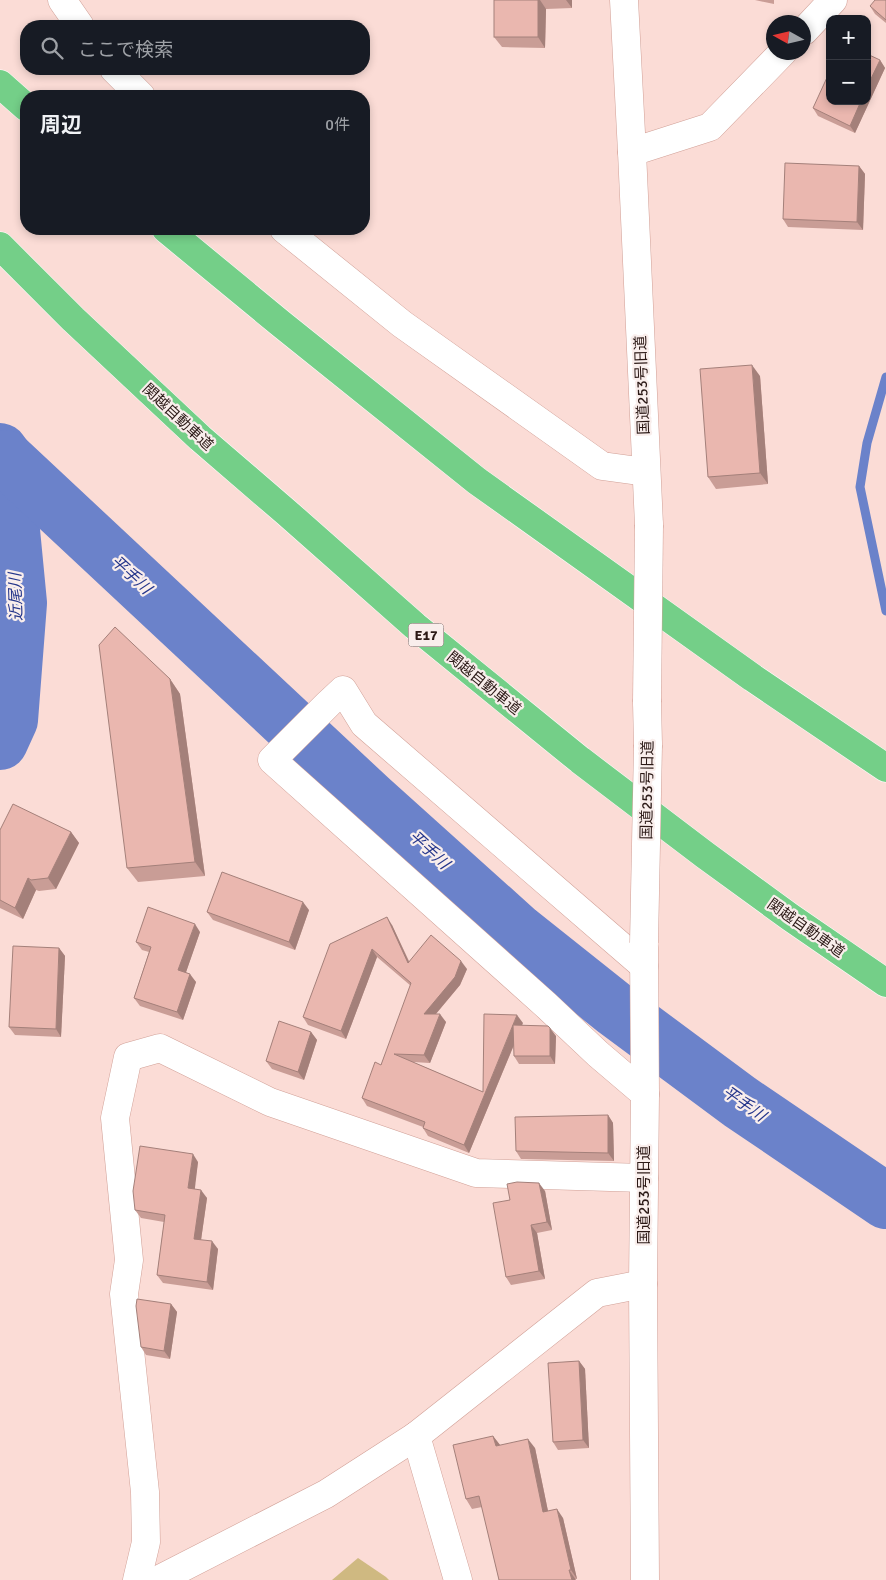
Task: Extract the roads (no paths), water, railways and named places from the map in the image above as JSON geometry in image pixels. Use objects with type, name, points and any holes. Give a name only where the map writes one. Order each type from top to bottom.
[{"type":"highway","points":[[0,84],[20,102]]},
{"type":"highway","points":[[173,235],[332,366],[477,481],[746,672],[886,768]]},
{"type":"highway","name":"関越自動車道","points":[[0,246],[73,319],[200,438],[415,626],[580,760],[705,856],[886,984]]},
{"type":"street","points":[[62,0],[76,20]]},
{"type":"street","name":"国道253号旧道","points":[[624,0],[649,525],[644,966],[643,1284],[646,1580]]},
{"type":"street","points":[[811,24],[833,0]]},
{"type":"street","points":[[632,152],[710,127],[775,60]]},
{"type":"street","points":[[120,75],[135,90]]},
{"type":"street","points":[[291,235],[402,324],[602,466],[646,472]]},
{"type":"street","points":[[644,966],[364,724],[343,690],[272,760],[546,1005],[598,1054],[644,1084]]},
{"type":"street","points":[[137,1580],[146,1542],[145,1492],[124,1294],[129,1260],[115,1118],[128,1057],[160,1048],[270,1102],[476,1173],[644,1178]]},
{"type":"street","points":[[158,1580],[326,1494],[416,1436],[597,1293],[643,1284]]},
{"type":"street","points":[[416,1436],[458,1580]]},
{"type":"waterway","points":[[886,377],[867,443],[860,487],[886,611]]},
{"type":"waterway","name":"近尾川","points":[[0,451],[5,458],[19,603],[10,720],[0,742]]},
{"type":"waterway","name":"平手川","points":[[5,458],[370,799],[518,932],[616,1010],[740,1102],[886,1201]]}]
